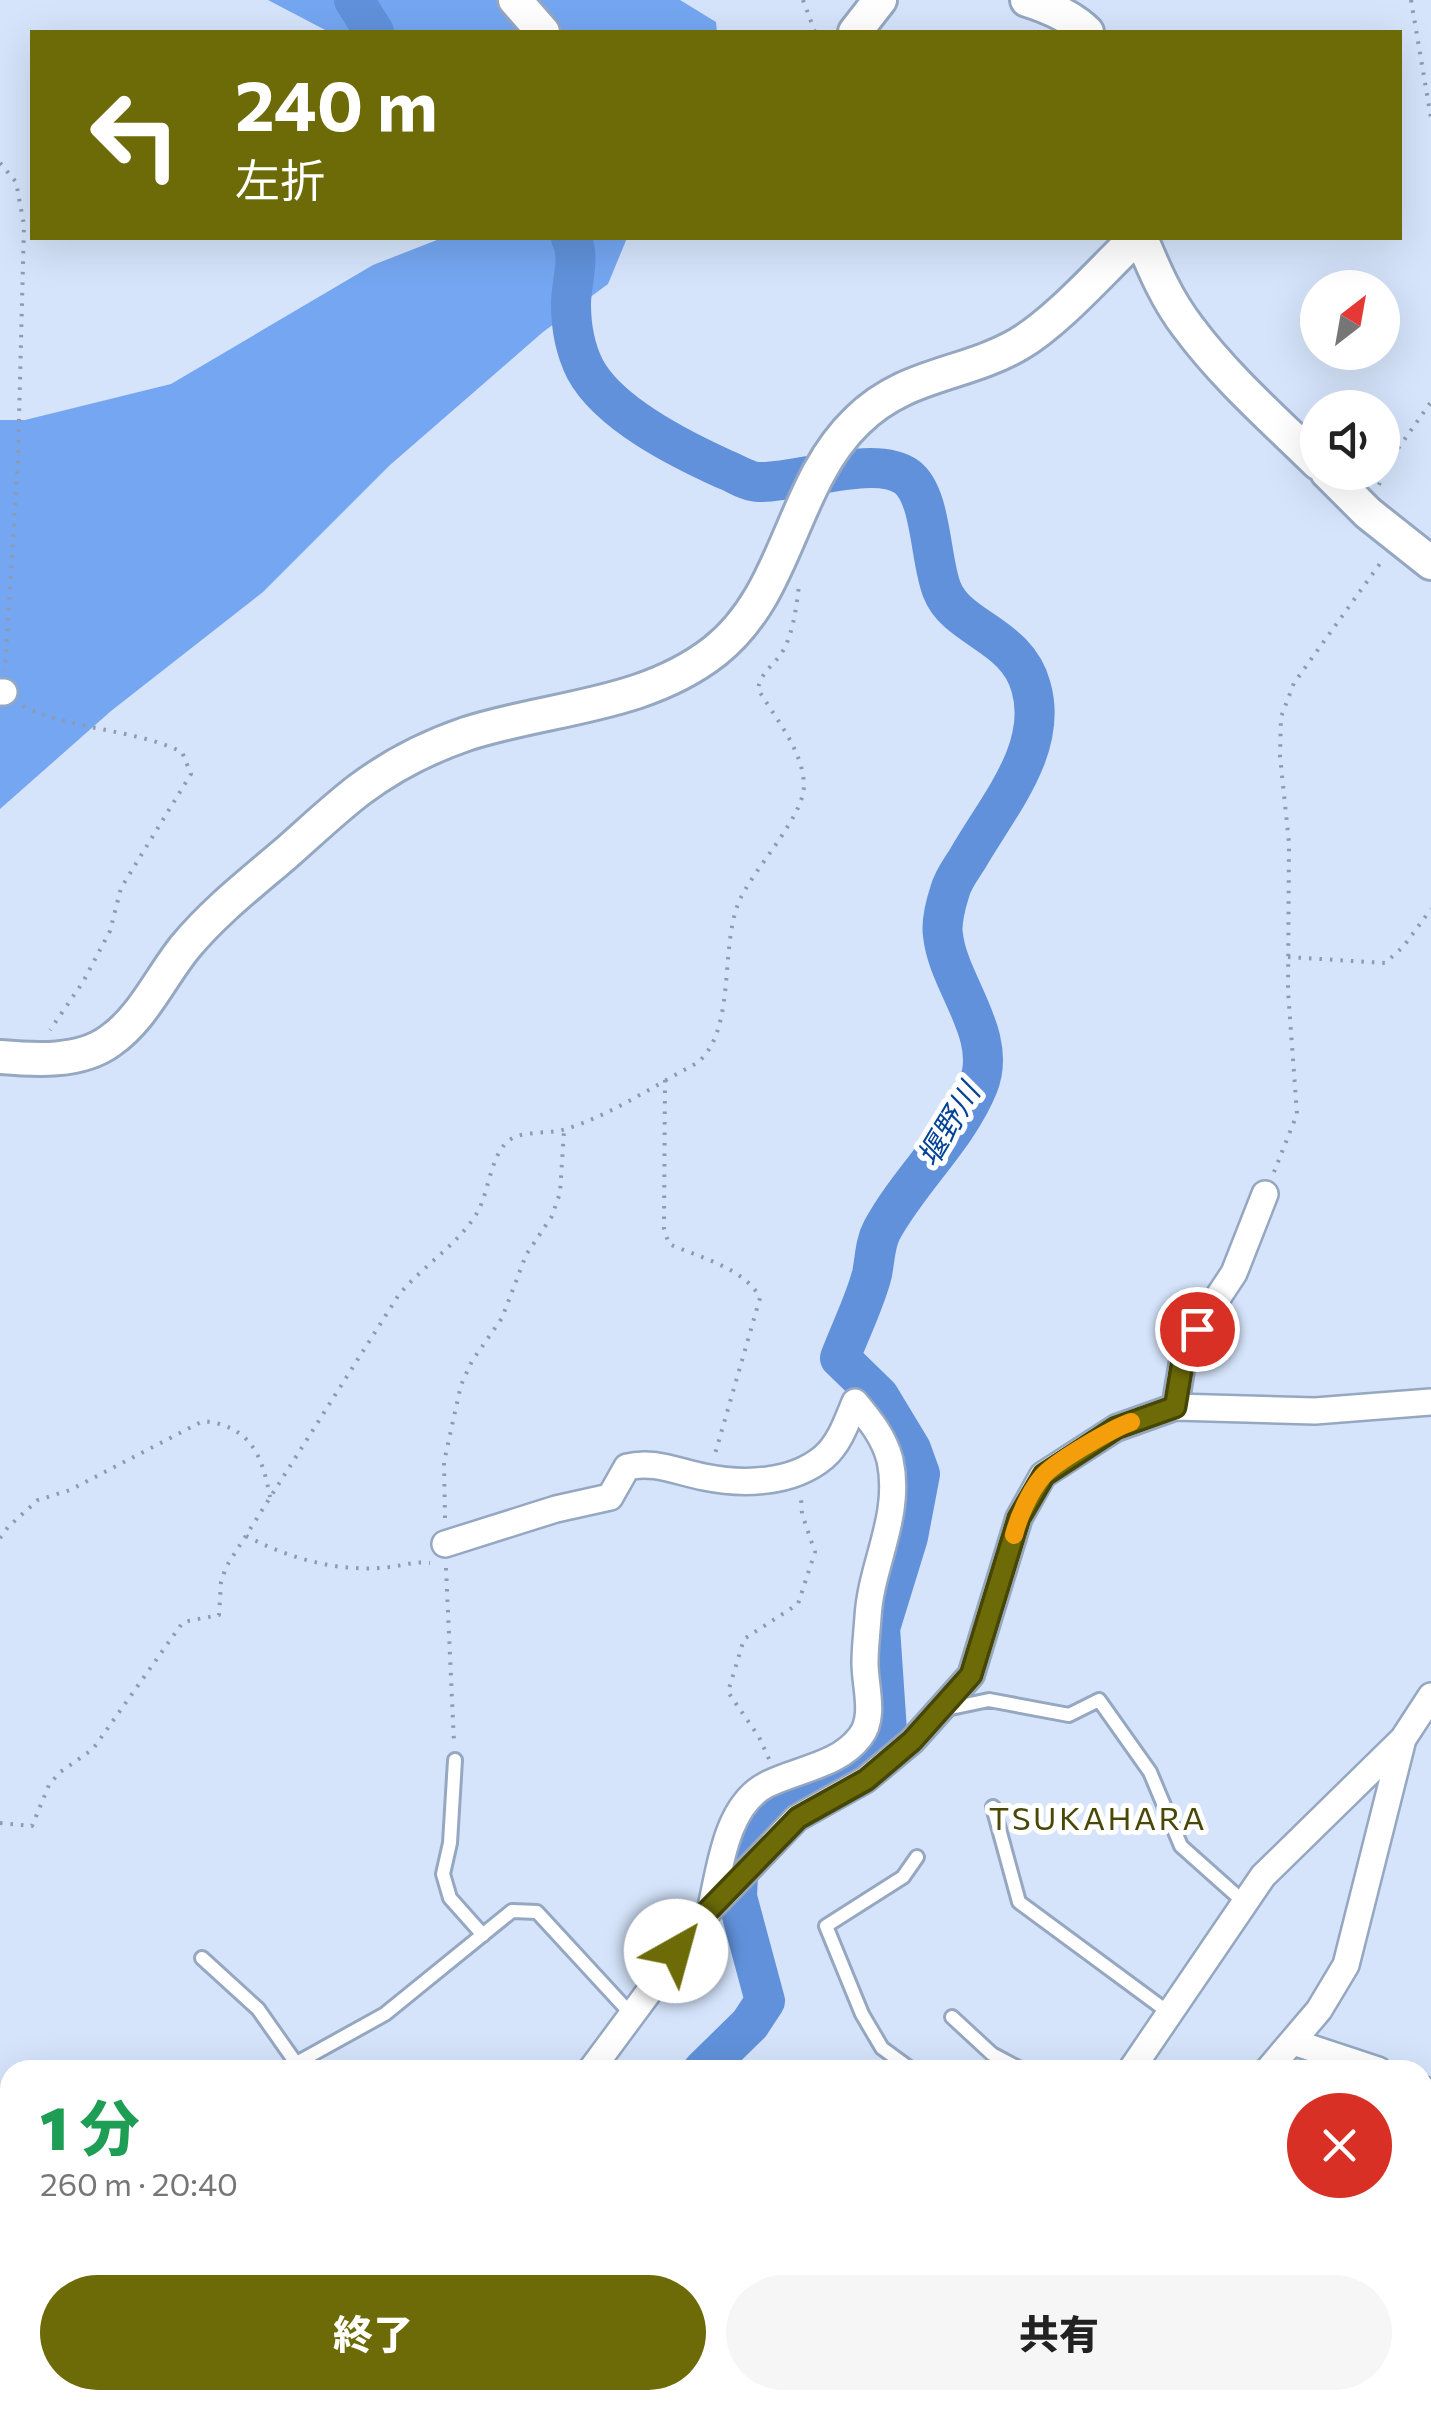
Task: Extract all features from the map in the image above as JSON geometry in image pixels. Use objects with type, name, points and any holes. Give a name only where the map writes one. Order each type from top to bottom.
[{"type":"street","points":[[515,0],[542,30]]},
{"type":"street","points":[[857,30],[880,0]]},
{"type":"street","points":[[1027,0],[1049,7],[1085,30]]},
{"type":"street","points":[[0,1057],[36,1060],[72,1056],[108,1043],[137,1015],[184,949],[216,913],[359,790],[407,760],[466,734],[655,687],[719,648],[773,574],[834,448],[855,422],[908,384],[990,359],[1023,342],[1136,240]]},
{"type":"street","points":[[1139,240],[1186,325],[1217,363],[1300,445]]},
{"type":"street","points":[[1345,490],[1431,563]]},
{"type":"street","points":[[1175,1407],[1182,1365],[1197,1329],[1234,1273],[1265,1194]]},
{"type":"street","points":[[446,1557],[556,1509],[610,1497],[627,1467],[643,1463],[708,1478],[755,1482],[798,1473],[826,1456],[855,1402],[878,1429],[889,1459],[891,1507],[890,1527],[869,1596],[865,1666],[869,1720],[861,1736],[846,1750],[771,1785],[743,1808],[731,1829],[714,1904]]},
{"type":"street","points":[[598,2060],[714,1904],[798,1818],[818,1803],[866,1780],[912,1741],[971,1675],[1019,1518],[1044,1475],[1116,1428],[1175,1407],[1315,1411],[1431,1402]]},
{"type":"street","points":[[1137,2060],[1263,1876],[1403,1740],[1431,1696]]},
{"type":"street","points":[[1277,2060],[1319,2010],[1346,1966],[1403,1740]]},
{"type":"street","points":[[771,1785],[818,1803]]},
{"type":"street","points":[[1292,2042],[1347,2060]]},
{"type":"lane","points":[[939,1710],[988,1700],[1069,1715],[1099,1700],[1150,1772],[1181,1846],[1246,1904]]},
{"type":"lane","points":[[455,1760],[450,1842],[443,1874],[450,1898],[483,1935]]},
{"type":"lane","points":[[993,1806],[1019,1902],[1168,2012]]},
{"type":"lane","points":[[898,2060],[882,2048],[862,2014],[826,1926],[903,1876],[918,1856]]},
{"type":"lane","points":[[301,2060],[386,2014],[512,1911],[538,1912],[631,2014]]},
{"type":"lane","points":[[202,1958],[258,2009],[287,2060]]},
{"type":"lane","points":[[952,2017],[1003,2060]]},
{"type":"path","points":[[804,0],[814,30]]},
{"type":"path","points":[[1411,0],[1431,118]]},
{"type":"path","points":[[0,163],[16,182],[24,225],[18,458],[2,692],[47,718],[161,742],[182,752],[191,774],[121,888],[110,931],[46,1036],[36,1060]]},
{"type":"path","points":[[1368,513],[1388,464],[1431,402]]},
{"type":"path","points":[[1265,1194],[1297,1114],[1281,717],[1294,683],[1398,538]]},
{"type":"path","points":[[0,1824],[32,1826],[49,1785],[93,1749],[183,1622],[220,1615],[221,1582],[246,1536],[398,1296],[479,1210],[504,1144],[516,1136],[564,1130],[665,1080],[710,1052],[718,1035],[730,930],[739,900],[797,809],[804,789],[801,762],[758,689],[760,676],[782,652],[794,624],[800,569]]},
{"type":"path","points":[[1288,958],[1384,963],[1402,947],[1431,909]]},
{"type":"path","points":[[665,1080],[664,1228],[669,1244],[740,1276],[754,1286],[760,1298],[708,1478]]},
{"type":"path","points":[[455,1760],[444,1462],[461,1385],[472,1361],[502,1318],[526,1255],[552,1216],[560,1193],[564,1130]]},
{"type":"path","points":[[0,1538],[38,1500],[70,1490],[202,1421],[226,1424],[246,1439],[263,1462],[270,1498]]},
{"type":"path","points":[[771,1785],[760,1737],[728,1692],[744,1638],[798,1604],[815,1552],[802,1514],[798,1473]]},
{"type":"path","points":[[246,1536],[284,1556],[320,1564],[391,1567],[446,1557]]},
{"type":"shaded area","points":[[268,0],[680,0],[716,22],[717,30],[325,30]]},
{"type":"shaded area","points":[[437,240],[626,240],[608,284],[543,332],[390,465],[263,592],[111,711],[0,809],[0,420],[25,420],[171,384],[373,265]]},
{"type":"waterway","name":"堰野川","points":[[354,0],[373,30]]},
{"type":"waterway","name":"堰野川","points":[[572,240],[575,270],[571,304],[576,346],[585,369],[611,401],[667,440],[750,481],[876,468],[907,477],[926,513],[942,590],[960,614],[1001,643],[1024,669],[1035,710],[1027,755],[955,878],[943,919],[947,953],[982,1048],[978,1086],[958,1123],[882,1230],[869,1285],[840,1358],[879,1396],[911,1449],[920,1474],[908,1537],[880,1628],[887,1731],[866,1757],[766,1809],[739,1851],[737,1897],[765,2001],[750,2024],[713,2060]]},
{"type":"slow traffic","points":[[1014,1535],[1019,1518],[1044,1475],[1131,1422]]},
{"type":"district","name":"TSUKAHARA","points":[[1098,1819]]},
{"type":"route","points":[[676,1951],[699,1920],[798,1818],[866,1780],[912,1741],[971,1675],[1019,1518],[1044,1475],[1116,1428],[1175,1407],[1182,1365],[1197,1329]]}]
